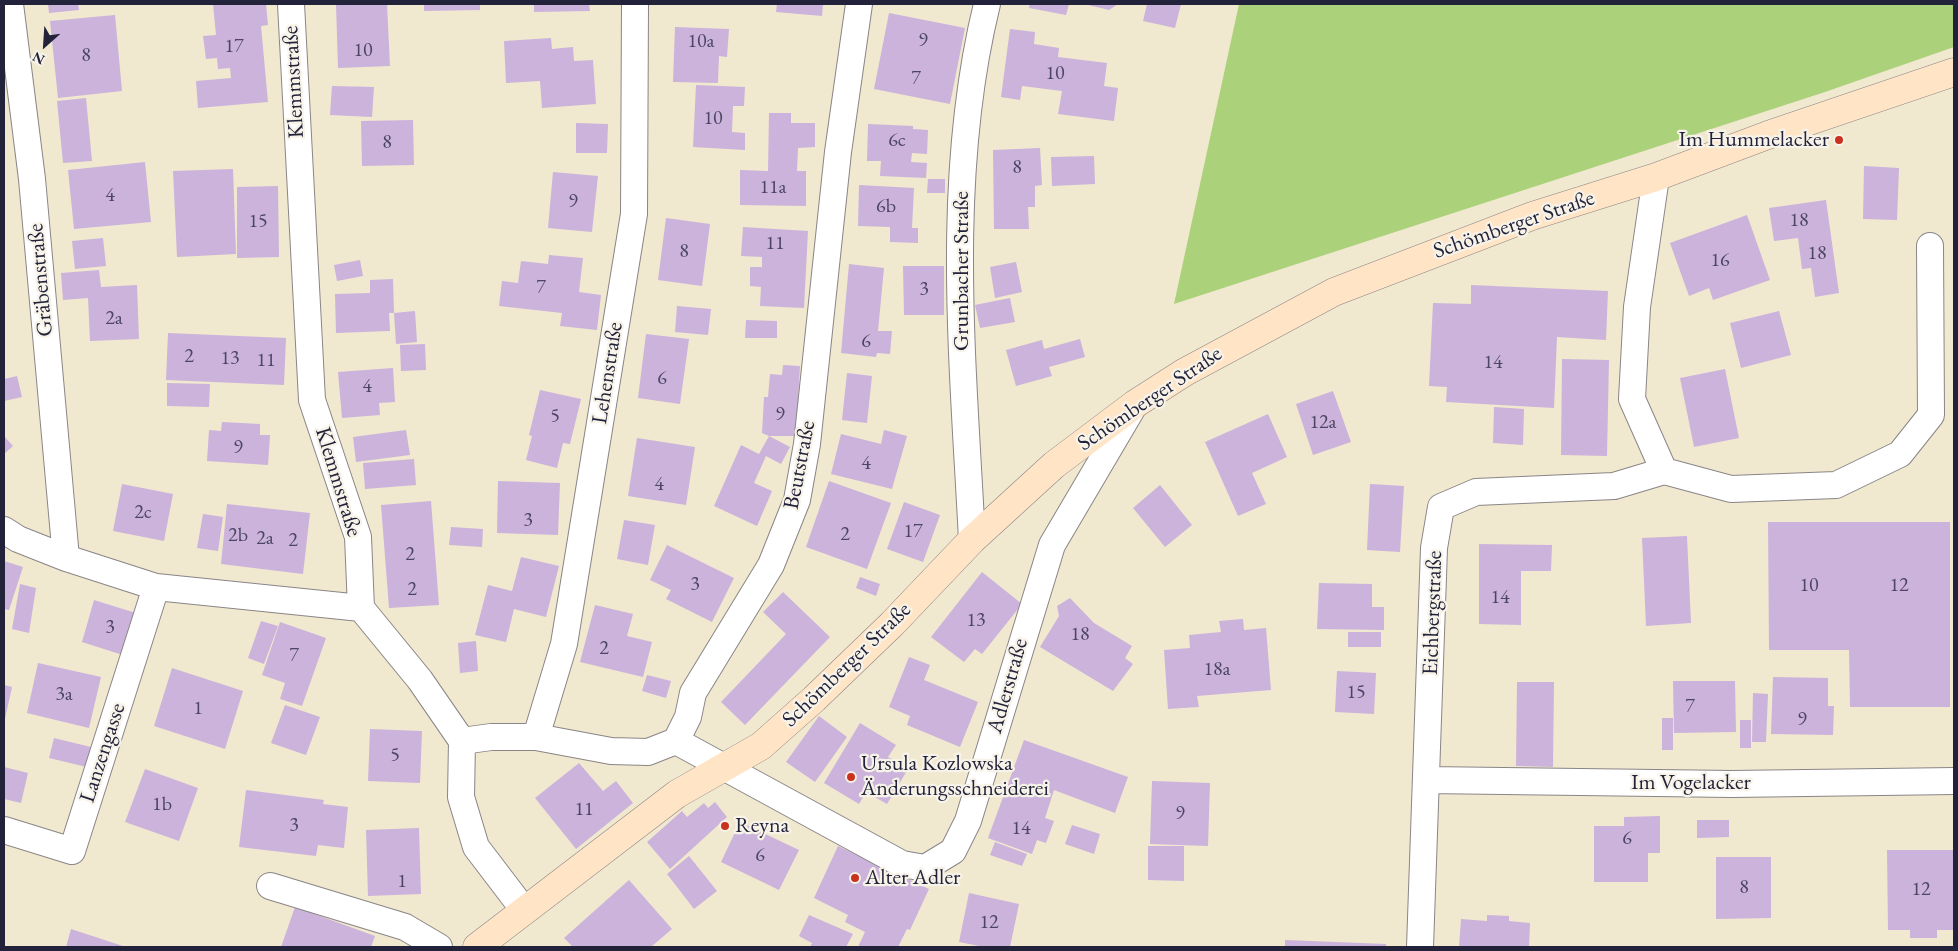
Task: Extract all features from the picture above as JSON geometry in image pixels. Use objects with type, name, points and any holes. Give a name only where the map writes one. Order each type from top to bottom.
[{"type":"main road","name":"Schömberger Straße","points":[[477,947],[677,794],[726,768],[761,746],[814,699],[892,624],[972,540],[1054,465],[1135,404],[1231,346],[1334,292],[1532,216],[1656,177],[1768,135],[1954,72]]},
{"type":"street","name":"Gräbenstraße","points":[[10,4],[32,179],[66,558]]},
{"type":"street","name":"Klemmstraße","points":[[291,4],[312,400],[358,537],[361,608]]},
{"type":"street","name":"Lehenstraße","points":[[536,736],[564,644],[634,214],[635,4]]},
{"type":"street","name":"Beutstraße","points":[[676,742],[688,717],[693,693],[771,565],[797,500],[807,444],[838,152],[859,4]]},
{"type":"street","name":"Grunbacher Straße","points":[[972,540],[959,253],[962,160],[978,39],[987,4]]},
{"type":"street","points":[[1656,177],[1637,307],[1632,399],[1664,471],[1731,489],[1836,485],[1900,454],[1931,415],[1930,246]]},
{"type":"street","name":"Adlerstraße","points":[[676,742],[902,864],[925,868],[953,851],[968,821],[1052,545],[1135,404]]},
{"type":"street","name":"Eichbergstraße","points":[[1420,947],[1434,548],[1441,507],[1476,492],[1614,486],[1664,471]]},
{"type":"street","points":[[4,530],[18,539],[66,558],[156,587],[361,608],[420,680],[462,741],[461,797],[476,847],[524,910]]},
{"type":"street","name":"Lanzengasse","points":[[4,830],[72,851],[156,587]]},
{"type":"street","points":[[462,741],[491,736],[536,736],[611,751],[648,752],[676,742]]},
{"type":"street","name":"Im Vogelacker","points":[[1427,780],[1732,784],[1954,781]]},
{"type":"street","points":[[270,886],[405,927],[439,947]]},
{"type":"green space","points":[[1239,4],[1954,4],[1954,47],[1825,92],[1174,304]]},
{"type":"building","points":[[48,4],[78,4],[79,10],[49,13]]},
{"type":"building","points":[[213,4],[266,4],[268,25],[261,26],[268,102],[198,108],[196,81],[231,78],[230,68],[218,69],[217,58],[206,59],[203,36],[216,35]]},
{"type":"building","points":[[336,4],[387,4],[390,66],[338,68]]},
{"type":"building","points":[[424,4],[480,4],[480,10],[424,11]]},
{"type":"building","points":[[534,4],[589,4],[590,11],[534,12]]},
{"type":"building","points":[[777,4],[823,4],[822,16],[776,12]]},
{"type":"building","points":[[1030,4],[1069,4],[1066,15],[1029,8]]},
{"type":"building","points":[[1084,4],[1118,4],[1109,10]]},
{"type":"building","points":[[1147,4],[1181,4],[1175,28],[1143,21]]},
{"type":"building","points":[[889,13],[965,28],[950,104],[874,89]]},
{"type":"building","points":[[115,15],[122,91],[58,98],[50,21]]},
{"type":"building","points":[[675,27],[729,29],[727,57],[719,56],[718,83],[673,82]]},
{"type":"building","points":[[1010,29],[1035,32],[1034,44],[1059,48],[1058,57],[1107,63],[1104,86],[1118,88],[1114,121],[1058,114],[1062,91],[1022,86],[1020,100],[1001,97]]},
{"type":"building","points":[[551,38],[552,49],[573,47],[574,61],[593,60],[596,104],[542,108],[540,81],[506,83],[504,41]]},
{"type":"building","points":[[696,85],[745,87],[744,106],[733,106],[732,132],[745,133],[745,150],[693,147]]},
{"type":"building","points":[[332,86],[374,87],[372,117],[330,115]]},
{"type":"building","points":[[86,98],[92,161],[63,163],[57,101]]},
{"type":"building","points":[[769,113],[791,113],[791,123],[815,123],[815,147],[798,148],[797,171],[806,171],[806,206],[740,205],[740,170],[768,171]]},
{"type":"building","points":[[413,120],[414,165],[362,166],[361,121]]},
{"type":"building","points":[[576,123],[608,124],[607,153],[576,153]]},
{"type":"building","points":[[868,124],[913,126],[913,129],[928,130],[927,154],[912,153],[911,162],[927,163],[926,178],[880,176],[881,161],[867,161]]},
{"type":"building","points":[[1040,148],[1042,185],[1035,186],[1035,207],[1028,207],[1029,229],[994,229],[993,150]]},
{"type":"building","points":[[1094,156],[1095,184],[1052,186],[1051,157]]},
{"type":"building","points":[[145,162],[151,222],[74,229],[68,170]]},
{"type":"building","points":[[1864,166],[1899,168],[1897,220],[1863,219]]},
{"type":"building","points":[[233,169],[236,254],[177,257],[173,171]]},
{"type":"building","points":[[553,172],[598,176],[592,232],[548,228]]},
{"type":"building","points":[[928,179],[945,179],[945,193],[927,193]]},
{"type":"building","points":[[859,185],[914,188],[912,228],[918,228],[918,243],[890,242],[890,227],[858,226]]},
{"type":"building","points":[[278,186],[279,257],[237,258],[237,187]]},
{"type":"building","points":[[1826,200],[1839,293],[1815,297],[1811,268],[1802,269],[1798,238],[1774,241],[1769,208]]},
{"type":"building","points":[[1747,215],[1770,280],[1713,300],[1709,288],[1689,296],[1670,243]]},
{"type":"building","points":[[666,218],[710,224],[702,286],[658,280]]},
{"type":"building","points":[[743,227],[808,231],[804,308],[760,306],[761,287],[750,286],[750,267],[762,267],[762,257],[741,256]]},
{"type":"building","points":[[103,238],[106,266],[75,269],[72,241]]},
{"type":"building","points":[[549,255],[583,258],[579,292],[601,295],[597,330],[560,326],[562,313],[499,306],[502,281],[518,283],[521,261],[548,264]]},
{"type":"building","points":[[360,260],[363,276],[337,281],[334,265]]},
{"type":"building","points":[[1016,262],[1022,292],[995,298],[990,267]]},
{"type":"building","points":[[849,264],[884,268],[878,331],[892,331],[890,354],[877,353],[876,357],[841,353]]},
{"type":"building","points":[[903,266],[944,266],[944,315],[904,315]]},
{"type":"building","points":[[99,270],[101,287],[137,285],[139,339],[90,341],[88,298],[63,300],[61,273]]},
{"type":"building","points":[[393,279],[394,313],[389,313],[390,331],[336,333],[335,294],[370,293],[370,280]]},
{"type":"building","points":[[1471,285],[1608,291],[1606,340],[1557,337],[1554,408],[1446,402],[1447,387],[1429,386],[1433,303],[1471,304]]},
{"type":"building","points":[[1010,298],[1015,322],[980,328],[975,305]]},
{"type":"building","points":[[677,306],[711,309],[708,335],[675,332]]},
{"type":"building","points":[[415,311],[417,342],[396,344],[394,313]]},
{"type":"building","points":[[1779,311],[1791,355],[1741,368],[1730,323]]},
{"type":"building","points":[[746,320],[777,321],[777,338],[745,338]]},
{"type":"building","points":[[168,333],[286,338],[284,385],[166,380]]},
{"type":"building","points":[[646,334],[689,339],[680,404],[638,398]]},
{"type":"building","points":[[1080,339],[1085,357],[1049,367],[1052,376],[1016,386],[1006,350],[1042,340],[1044,349]]},
{"type":"building","points":[[425,344],[426,370],[401,371],[400,345]]},
{"type":"building","points":[[1562,359],[1609,360],[1607,456],[1561,455]]},
{"type":"building","points":[[783,365],[800,366],[796,436],[769,436],[762,433],[764,397],[768,397],[770,374],[782,375]]},
{"type":"building","points":[[393,368],[395,402],[379,403],[380,415],[342,418],[338,372]]},
{"type":"building","points":[[1725,369],[1739,438],[1694,447],[1680,378]]},
{"type":"building","points":[[847,373],[872,376],[867,423],[842,420]]},
{"type":"building","points":[[17,376],[22,397],[4,401],[4,379]]},
{"type":"building","points":[[167,383],[210,384],[209,407],[167,406]]},
{"type":"building","points":[[540,390],[581,399],[570,444],[563,443],[557,468],[526,460],[532,436],[529,435]]},
{"type":"building","points":[[1333,391],[1351,442],[1313,455],[1296,404]]},
{"type":"building","points":[[1494,407],[1524,409],[1523,445],[1493,443]]},
{"type":"building","points":[[1268,414],[1287,457],[1252,473],[1266,504],[1238,516],[1205,442]]},
{"type":"building","points":[[222,422],[260,424],[260,435],[270,435],[268,465],[207,461],[209,430],[221,431]]},
{"type":"building","points":[[406,430],[410,455],[356,462],[353,437]]},
{"type":"building","points":[[884,430],[907,436],[892,489],[831,474],[841,434],[881,444]]},
{"type":"building","points":[[4,436],[13,446],[4,454]]},
{"type":"building","points":[[769,436],[790,447],[781,464],[766,456],[754,483],[772,491],[757,526],[714,506],[741,445],[759,454]]},
{"type":"building","points":[[637,438],[695,447],[686,505],[628,496]]},
{"type":"building","points":[[414,459],[416,485],[365,489],[363,463]]},
{"type":"building","points":[[498,481],[560,483],[558,535],[497,533]]},
{"type":"building","points":[[829,481],[891,503],[867,569],[806,547]]},
{"type":"building","points":[[122,484],[173,494],[164,541],[113,531]]},
{"type":"building","points":[[1370,484],[1404,486],[1400,552],[1367,550]]},
{"type":"building","points":[[1160,485],[1192,525],[1165,547],[1133,508]]},
{"type":"building","points":[[431,501],[439,605],[389,608],[381,505]]},
{"type":"building","points":[[904,502],[940,515],[923,562],[887,549]]},
{"type":"building","points":[[227,504],[310,513],[303,574],[221,564]]},
{"type":"building","points":[[203,514],[223,517],[218,551],[197,548]]},
{"type":"building","points":[[624,520],[655,525],[648,565],[617,559]]},
{"type":"building","points":[[1768,522],[1950,522],[1950,707],[1850,707],[1849,650],[1769,650]]},
{"type":"building","points":[[451,527],[483,529],[482,547],[449,545]]},
{"type":"building","points":[[1687,536],[1691,623],[1646,626],[1642,538]]},
{"type":"building","points":[[1479,544],[1552,545],[1551,571],[1521,571],[1521,625],[1479,624]]},
{"type":"building","points":[[667,545],[734,578],[712,622],[666,599],[671,590],[650,580]]},
{"type":"building","points":[[521,557],[559,566],[546,617],[514,609],[506,642],[475,635],[488,585],[512,591]]},
{"type":"building","points":[[4,561],[23,567],[9,610],[4,609]]},
{"type":"building","points":[[982,572],[1022,604],[982,654],[975,649],[964,662],[931,637]]},
{"type":"building","points":[[860,577],[880,584],[876,596],[856,588]]},
{"type":"building","points":[[1319,583],[1372,584],[1372,607],[1384,607],[1384,630],[1317,629]]},
{"type":"building","points":[[20,584],[36,588],[29,633],[12,629]]},
{"type":"building","points":[[783,592],[830,637],[745,725],[721,702],[786,634],[763,612]]},
{"type":"building","points":[[1070,598],[1094,623],[1132,646],[1125,658],[1133,664],[1113,691],[1040,647],[1059,616],[1057,606]]},
{"type":"building","points":[[94,600],[139,614],[126,656],[82,642]]},
{"type":"building","points":[[595,605],[633,614],[627,636],[652,642],[643,677],[580,662]]},
{"type":"building","points":[[1243,619],[1244,630],[1266,628],[1271,690],[1197,696],[1199,707],[1168,709],[1164,650],[1190,648],[1189,635],[1221,632],[1219,621]]},
{"type":"building","points":[[261,621],[278,626],[264,664],[248,658]]},
{"type":"building","points":[[280,622],[326,638],[302,706],[280,699],[285,683],[262,675]]},
{"type":"building","points":[[1348,632],[1381,632],[1381,647],[1348,647]]},
{"type":"building","points":[[476,641],[478,671],[460,673],[458,643]]},
{"type":"building","points":[[909,657],[930,665],[924,680],[978,702],[960,747],[907,725],[910,716],[889,707]]},
{"type":"building","points":[[38,663],[101,677],[89,728],[27,713]]},
{"type":"building","points":[[172,668],[243,691],[225,749],[154,726]]},
{"type":"building","points":[[1337,671],[1376,673],[1374,714],[1335,712]]},
{"type":"building","points":[[647,675],[671,681],[666,698],[642,691]]},
{"type":"building","points":[[1773,677],[1828,678],[1828,706],[1834,706],[1833,735],[1771,734]]},
{"type":"building","points":[[1673,681],[1735,681],[1736,732],[1674,733]]},
{"type":"building","points":[[1517,682],[1554,682],[1553,767],[1516,766]]},
{"type":"building","points":[[4,685],[12,687],[5,719],[4,719]]},
{"type":"building","points":[[1753,693],[1768,694],[1766,742],[1752,742]]},
{"type":"building","points":[[285,705],[320,717],[306,755],[271,743]]},
{"type":"building","points":[[819,716],[847,737],[815,782],[786,762]]},
{"type":"building","points":[[1662,718],[1673,718],[1673,750],[1662,750]]},
{"type":"building","points":[[1740,720],[1751,720],[1751,748],[1740,748]]},
{"type":"building","points":[[860,723],[896,745],[888,757],[908,769],[887,804],[866,792],[859,804],[824,783]]},
{"type":"building","points":[[370,729],[422,731],[420,783],[368,781]]},
{"type":"building","points":[[54,738],[95,748],[91,768],[49,758]]},
{"type":"building","points":[[1024,740],[1128,777],[1115,813],[1054,790],[1045,818],[1054,821],[1046,843],[1037,840],[1032,854],[988,838]]},
{"type":"building","points":[[579,763],[603,791],[616,781],[633,803],[576,849],[535,798]]},
{"type":"building","points":[[4,767],[28,773],[21,803],[4,799]]},
{"type":"building","points":[[145,769],[198,788],[179,841],[125,822]]},
{"type":"building","points":[[1152,781],[1210,783],[1208,846],[1150,844]]},
{"type":"building","points":[[246,790],[324,800],[323,804],[348,807],[344,848],[318,845],[316,856],[239,847]]},
{"type":"building","points":[[715,802],[727,817],[670,869],[647,842],[682,811],[687,817],[704,803],[708,808]]},
{"type":"building","points":[[1660,816],[1660,853],[1648,853],[1648,882],[1594,882],[1594,826],[1624,826],[1624,817]]},
{"type":"building","points":[[1697,820],[1729,820],[1729,837],[1697,838]]},
{"type":"building","points":[[740,822],[799,850],[779,890],[721,862]]},
{"type":"building","points":[[1072,825],[1100,834],[1094,854],[1065,844]]},
{"type":"building","points":[[419,828],[421,894],[368,896],[366,830]]},
{"type":"building","points":[[995,842],[1027,854],[1022,866],[990,855]]},
{"type":"building","points":[[838,846],[929,889],[910,930],[907,929],[898,947],[858,947],[865,932],[845,922],[848,915],[814,898]]},
{"type":"building","points":[[1148,846],[1184,846],[1184,881],[1148,880]]},
{"type":"building","points":[[1887,850],[1954,850],[1954,930],[1937,930],[1937,938],[1910,938],[1910,930],[1888,930]]},
{"type":"building","points":[[689,856],[717,891],[694,909],[667,874]]},
{"type":"building","points":[[1716,857],[1771,857],[1771,918],[1716,919]]},
{"type":"building","points":[[629,880],[672,929],[651,947],[573,947],[564,938]]},
{"type":"building","points":[[969,893],[1019,904],[1010,947],[984,947],[959,942]]},
{"type":"building","points":[[295,907],[375,936],[371,947],[281,947]]},
{"type":"building","points":[[809,915],[853,934],[846,947],[810,947],[812,943],[799,936]]},
{"type":"building","points":[[1487,915],[1509,916],[1509,921],[1530,923],[1529,947],[1459,947],[1461,919],[1487,921]]},
{"type":"building","points":[[71,929],[126,947],[66,947]]},
{"type":"building","points":[[1285,940],[1386,944],[1386,947],[1285,947]]},
{"type":"place","name":"Im Hummelacker","points":[[1839,140]]},
{"type":"place","name":"Ursula Kozlowska Änderungsschneiderei","points":[[851,777]]},
{"type":"place","name":"Reyna","points":[[725,826]]},
{"type":"place","name":"Alter Adler","points":[[855,878]]}]
